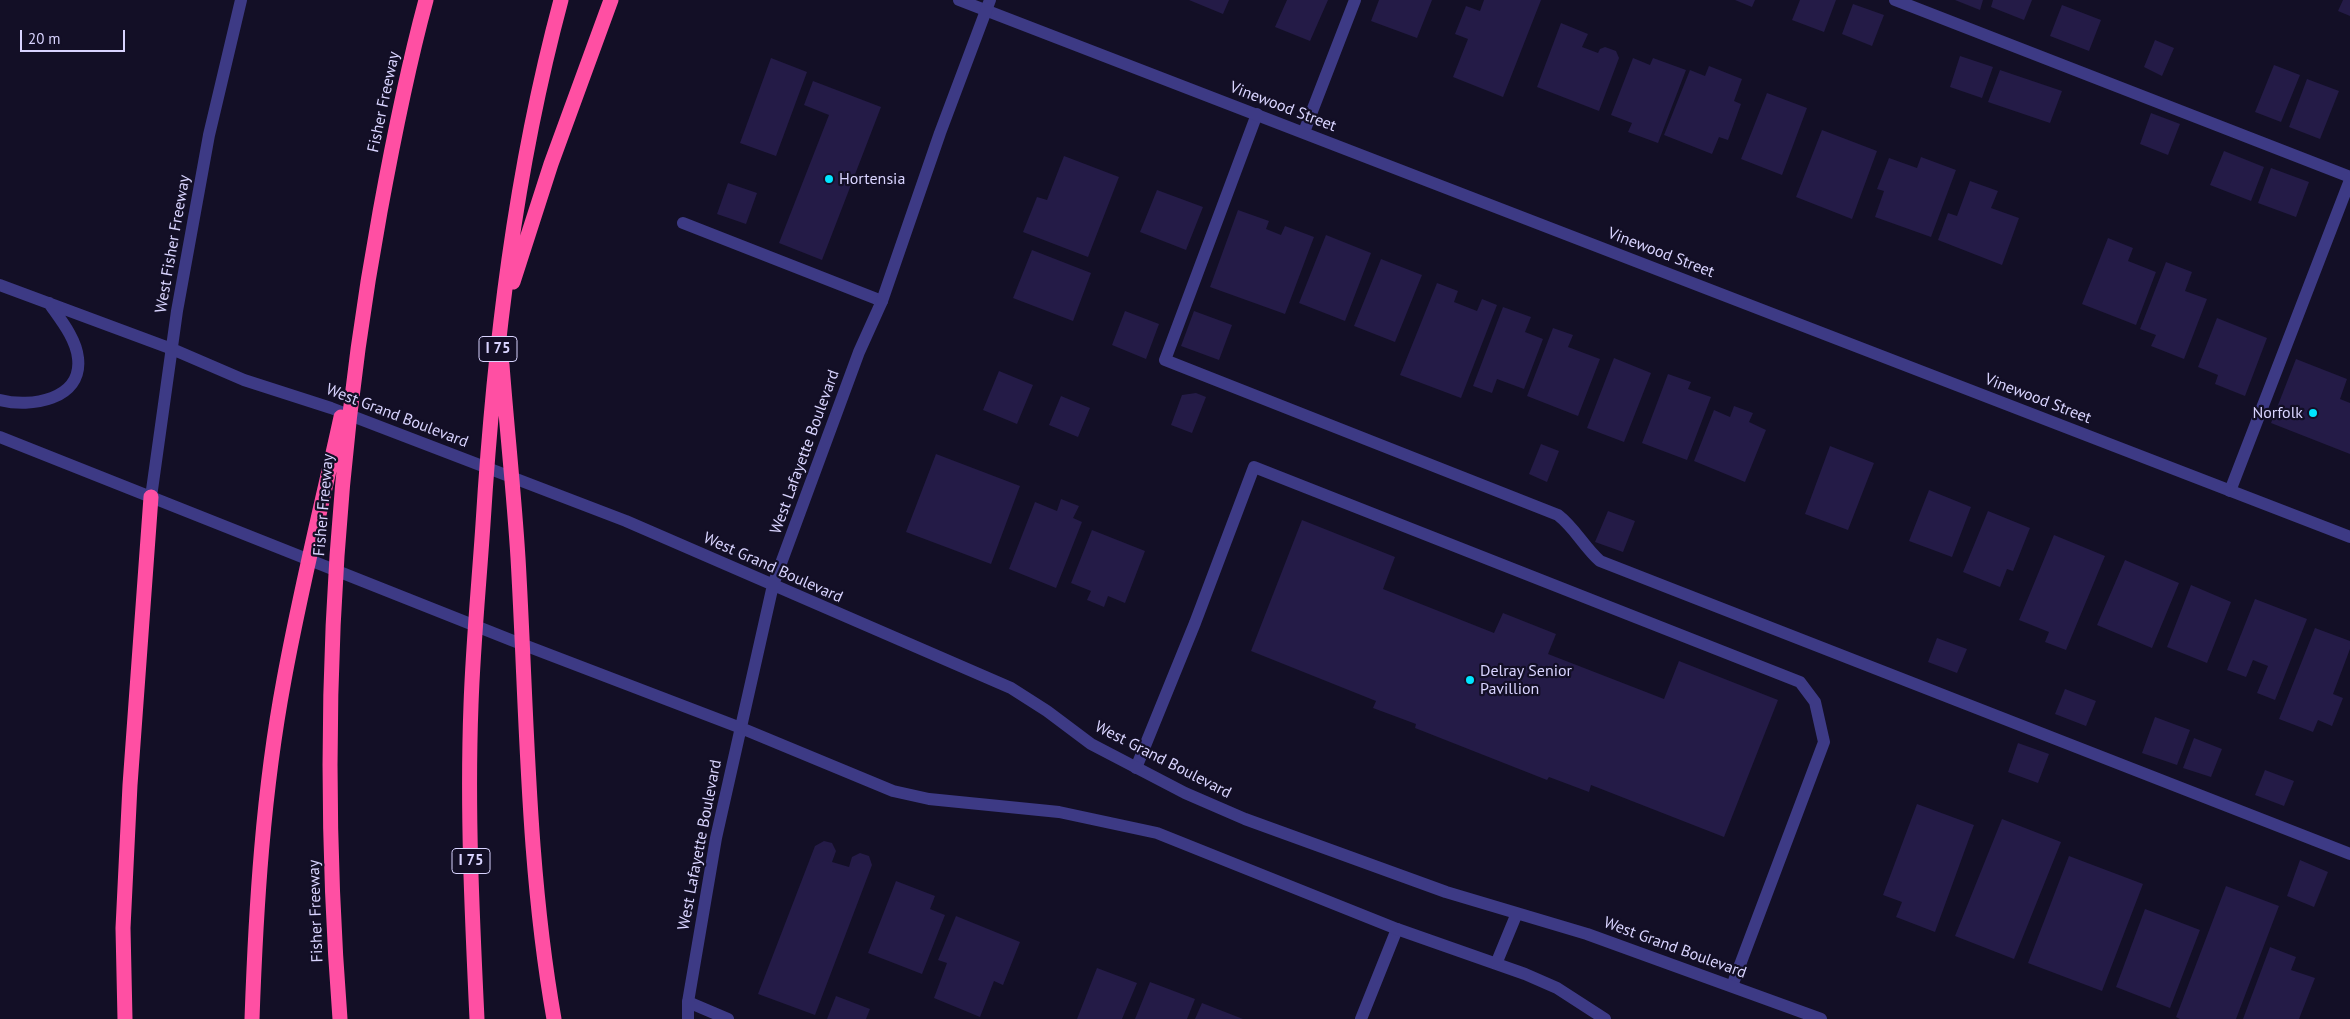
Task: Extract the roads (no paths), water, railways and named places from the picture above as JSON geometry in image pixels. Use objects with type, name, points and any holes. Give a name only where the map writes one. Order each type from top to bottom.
[{"type":"highway","name":"Fisher Freeway","points":[[340,1019],[332,881],[332,638],[350,401],[389,161],[426,0]]},
{"type":"highway","name":"I 75","points":[[477,1019],[471,869],[471,704],[490,405],[527,143],[560,0]]},
{"type":"highway","points":[[501,319],[552,164],[611,0]]},
{"type":"highway","points":[[252,1019],[262,841],[277,720],[284,679],[362,320]]},
{"type":"highway","points":[[499,336],[518,558],[524,718],[537,895],[546,976],[554,1019]]},
{"type":"highway","points":[[125,1019],[123,928],[130,786],[151,497]]},
{"type":"street","name":"West Fisher Freeway","points":[[151,497],[176,311],[210,135],[241,0]]},
{"type":"street","name":"Vinewood Street","points":[[960,0],[988,5],[1257,114],[2350,537]]},
{"type":"street","points":[[1304,132],[1355,0]]},
{"type":"street","points":[[1895,0],[2350,178],[2230,490]]},
{"type":"street","name":"West Lafayette Boulevard","points":[[688,1019],[688,1002],[716,838],[731,764],[741,728],[773,585],[859,352],[882,301],[940,132],[988,5]]},
{"type":"street","points":[[1257,114],[1165,360],[1558,515],[1569,523],[1581,541],[1600,561],[2350,854]]},
{"type":"street","points":[[683,224],[882,301]]},
{"type":"street","name":"West Grand Boulevard","points":[[0,285],[172,349],[244,380],[331,408],[626,521],[1011,688],[1047,711],[1092,744],[1185,793],[1245,819],[1446,892],[1587,934],[1821,1019]]},
{"type":"street","points":[[0,400],[21,404],[45,401],[58,397],[75,378],[78,368],[78,356],[74,343],[48,303]]},
{"type":"street","points":[[0,437],[741,728],[893,791],[929,799],[1059,812],[1157,834],[1397,929],[1557,988],[1605,1019]]},
{"type":"street","points":[[1136,768],[1195,623],[1254,467],[1800,682],[1815,702],[1824,742],[1732,986]]},
{"type":"street","points":[[1496,964],[1517,913]]},
{"type":"street","points":[[1361,1019],[1397,929]]},
{"type":"street","points":[[688,1002],[728,1019]]},
{"type":"place","name":"Hortensia","points":[[829,179]]},
{"type":"place","name":"Norfolk","points":[[2313,413]]},
{"type":"place","name":"Delray Senior Pavillion","points":[[1470,680]]}]
